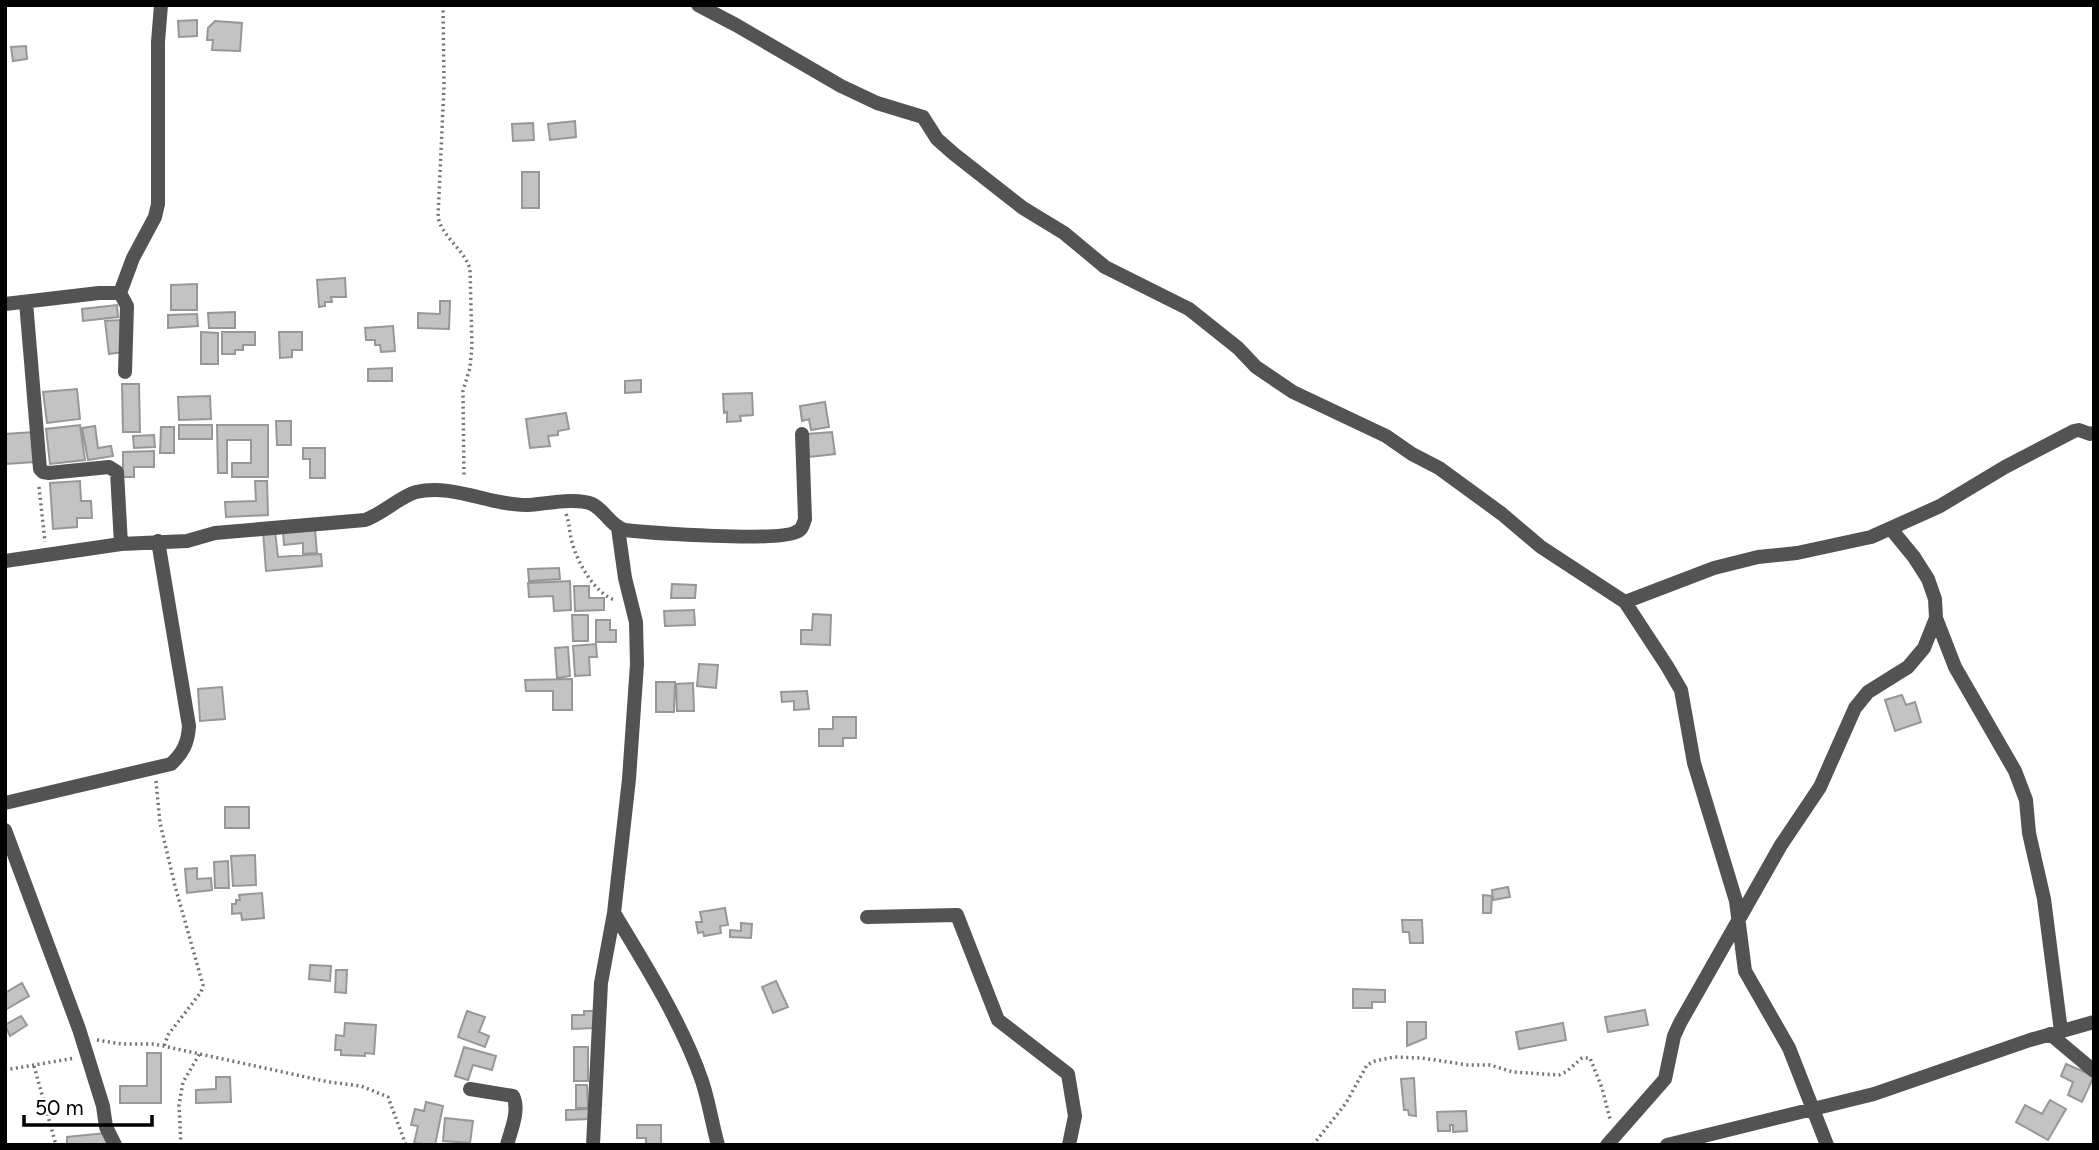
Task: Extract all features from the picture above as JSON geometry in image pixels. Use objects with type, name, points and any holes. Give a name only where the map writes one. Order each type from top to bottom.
[{"type":"street","points":[[125,372],[127,306],[120,293],[133,258],[157,211],[158,42],[161,5]]},
{"type":"street","points":[[698,5],[736,24],[841,86],[877,103],[923,117],[937,139],[954,155],[1023,208],[1064,233],[1105,267],[1189,309],[1238,348],[1256,367],[1293,393],[1387,436],[1412,454],[1439,468],[1503,514],[1541,547],[1625,602],[1681,690],[1694,763],[1736,901],[1745,971],[1789,1048],[1827,1145]]},
{"type":"street","points":[[5,304],[120,293]]},
{"type":"street","points":[[26,302],[40,469],[49,473],[115,468],[121,544]]},
{"type":"street","points":[[1625,602],[1714,568],[1758,557],[1855,542],[1940,506],[2005,467],[2074,431],[2079,430],[2090,435],[2094,433]]},
{"type":"street","points":[[5,561],[121,544],[187,541],[215,533],[365,520],[417,492],[442,490],[514,505],[580,501],[592,504],[618,528],[633,531],[764,536],[797,532],[802,528],[805,519],[802,435]]},
{"type":"street","points":[[593,1145],[601,983],[614,913],[636,687],[637,639],[618,528]]},
{"type":"street","points":[[1891,529],[1905,544],[1928,579],[1935,599],[1936,618],[1955,667],[2021,783],[2044,900],[2055,1032],[2094,1070]]},
{"type":"street","points":[[5,803],[171,764],[182,754],[188,740],[189,726],[158,541]]},
{"type":"street","points":[[1609,1143],[1665,1079],[1674,1036],[1680,1023],[1781,845],[1820,787],[1855,708],[1868,692],[1908,667],[1924,648],[1936,618]]},
{"type":"street","points":[[5,830],[83,1045],[103,1106],[106,1127],[115,1145]]},
{"type":"street","points":[[614,913],[668,1005],[691,1055],[702,1082],[718,1145]]},
{"type":"street","points":[[867,917],[957,915],[998,1020],[1068,1074],[1075,1116],[1069,1145]]},
{"type":"street","points":[[1667,1145],[1910,1083],[2055,1032],[2094,1022]]},
{"type":"street","points":[[470,1089],[513,1096],[516,1100],[507,1145]]},
{"type":"path","points":[[443,5],[444,86],[439,218],[440,226],[467,258],[470,268],[472,346],[470,368],[463,391],[464,494]]},
{"type":"path","points":[[36,557],[45,549],[39,487],[40,469]]},
{"type":"path","points":[[560,503],[570,524],[575,550],[593,585],[607,597],[631,603]]},
{"type":"path","points":[[155,768],[160,823],[202,985],[201,992],[168,1035],[163,1046]]},
{"type":"path","points":[[5,1070],[72,1059],[83,1045],[153,1044],[329,1082],[361,1086],[388,1097],[406,1145]]},
{"type":"path","points":[[181,1145],[180,1105],[183,1082],[200,1053]]},
{"type":"path","points":[[1313,1145],[1346,1103],[1367,1065],[1375,1060],[1394,1057],[1490,1065],[1513,1073],[1547,1075],[1559,1075],[1582,1058],[1590,1058],[1609,1114],[1609,1143]]},
{"type":"path","points":[[34,1066],[56,1145]]},
{"type":"building","points":[[197,20],[197,36],[179,37],[178,21]]},
{"type":"building","points":[[215,21],[242,23],[240,51],[212,50],[213,40],[207,40],[208,28]]},
{"type":"building","points":[[26,46],[27,59],[13,61],[11,47]]},
{"type":"building","points":[[575,121],[576,137],[550,140],[548,124]]},
{"type":"building","points":[[533,123],[534,140],[513,141],[512,124]]},
{"type":"building","points":[[522,172],[539,172],[539,208],[522,208]]},
{"type":"building","points":[[345,278],[346,297],[331,297],[332,302],[325,302],[325,306],[319,307],[317,280]]},
{"type":"building","points":[[197,284],[197,310],[171,310],[171,285]]},
{"type":"building","points":[[440,301],[450,301],[449,329],[418,328],[418,313],[440,314]]},
{"type":"building","points":[[117,305],[118,317],[83,321],[82,309]]},
{"type":"building","points":[[235,312],[235,328],[209,328],[208,313]]},
{"type":"building","points":[[197,314],[198,326],[168,328],[168,315]]},
{"type":"building","points":[[120,320],[123,352],[109,354],[105,321]]},
{"type":"building","points":[[393,326],[395,351],[381,352],[380,345],[375,345],[375,340],[366,340],[365,328]]},
{"type":"building","points":[[201,332],[218,333],[218,364],[201,364]]},
{"type":"building","points":[[222,332],[255,332],[255,345],[243,345],[243,350],[235,350],[235,354],[222,354]]},
{"type":"building","points":[[279,332],[302,332],[302,350],[292,350],[292,357],[280,358]]},
{"type":"building","points":[[392,368],[392,381],[368,381],[368,369]]},
{"type":"building","points":[[641,380],[641,392],[625,393],[625,381]]},
{"type":"building","points":[[122,384],[139,384],[140,432],[123,432]]},
{"type":"building","points":[[77,389],[80,419],[47,423],[43,392]]},
{"type":"building","points":[[752,393],[753,415],[740,416],[741,421],[727,422],[723,394]]},
{"type":"building","points":[[210,396],[211,419],[179,420],[178,397]]},
{"type":"building","points":[[825,402],[829,427],[811,430],[809,419],[802,421],[800,406]]},
{"type":"building","points":[[566,413],[569,429],[558,431],[558,435],[548,436],[550,446],[530,448],[526,419]]},
{"type":"building","points":[[276,421],[291,421],[291,445],[277,445]]},
{"type":"building","points":[[80,425],[85,460],[50,464],[46,429]]},
{"type":"building","points":[[179,425],[212,425],[212,439],[179,439]]},
{"type":"building","points":[[217,425],[268,425],[268,477],[232,477],[232,463],[251,463],[251,440],[227,440],[227,473],[218,473]]},
{"type":"building","points":[[95,426],[98,448],[111,446],[113,456],[88,460],[82,428]]},
{"type":"building","points":[[161,427],[174,427],[174,453],[160,453]]},
{"type":"building","points":[[33,432],[35,462],[6,464],[5,434]]},
{"type":"building","points":[[832,432],[835,454],[809,457],[807,434]]},
{"type":"building","points":[[154,435],[155,447],[134,448],[133,436]]},
{"type":"building","points":[[303,448],[325,448],[325,478],[310,478],[310,459],[303,459]]},
{"type":"building","points":[[154,451],[154,467],[134,467],[134,477],[123,477],[123,452]]},
{"type":"building","points":[[80,481],[81,501],[91,501],[92,518],[77,518],[77,527],[53,529],[50,483]]},
{"type":"building","points":[[255,481],[267,481],[268,515],[226,517],[225,502],[256,501]]},
{"type":"building","points":[[315,529],[317,553],[303,554],[303,543],[284,545],[283,532]]},
{"type":"building","points":[[263,531],[275,531],[278,557],[321,554],[322,566],[266,571]]},
{"type":"building","points":[[559,568],[560,579],[529,581],[528,569]]},
{"type":"building","points":[[570,581],[571,610],[554,611],[553,596],[529,597],[528,583]]},
{"type":"building","points":[[672,584],[696,585],[695,598],[671,598]]},
{"type":"building","points":[[574,586],[589,586],[589,598],[604,598],[604,610],[575,611]]},
{"type":"building","points":[[694,610],[695,625],[665,626],[664,611]]},
{"type":"building","points":[[813,614],[831,615],[830,645],[801,644],[801,630],[812,630]]},
{"type":"building","points":[[572,615],[588,615],[588,641],[573,641]]},
{"type":"building","points":[[596,620],[610,620],[610,630],[616,630],[616,642],[596,642]]},
{"type":"building","points":[[596,644],[597,657],[589,657],[590,675],[575,676],[573,646]]},
{"type":"building","points":[[568,647],[570,676],[557,678],[555,648]]},
{"type":"building","points":[[699,664],[718,665],[716,688],[697,686]]},
{"type":"building","points":[[572,679],[572,710],[553,710],[553,691],[526,691],[525,680]]},
{"type":"building","points":[[656,682],[675,682],[674,712],[656,712]]},
{"type":"building","points":[[693,683],[694,711],[677,711],[676,684]]},
{"type":"building","points":[[222,687],[225,719],[200,721],[198,689]]},
{"type":"building","points":[[807,691],[809,709],[794,710],[794,701],[782,702],[781,692]]},
{"type":"building","points":[[1902,695],[1906,705],[1915,702],[1921,722],[1895,731],[1885,700]]},
{"type":"building","points":[[833,717],[856,717],[856,738],[843,738],[843,746],[819,746],[819,729],[833,729]]},
{"type":"building","points":[[225,807],[249,807],[249,828],[225,828]]},
{"type":"building","points":[[255,855],[256,885],[233,886],[231,856]]},
{"type":"building","points":[[228,861],[229,888],[215,888],[214,862]]},
{"type":"building","points":[[197,868],[197,879],[211,878],[212,890],[187,893],[185,869]]},
{"type":"building","points":[[1508,887],[1510,897],[1493,900],[1492,890]]},
{"type":"building","points":[[262,893],[264,918],[242,920],[241,913],[232,914],[232,904],[240,900],[239,895]]},
{"type":"building","points":[[1483,895],[1492,896],[1491,913],[1483,913]]},
{"type":"building","points":[[725,908],[728,925],[720,926],[721,933],[704,936],[703,932],[698,933],[696,922],[702,922],[700,912]]},
{"type":"building","points":[[1402,920],[1422,920],[1423,943],[1410,943],[1409,932],[1403,932]]},
{"type":"building","points":[[741,923],[752,924],[751,938],[730,937],[730,930],[741,931]]},
{"type":"building","points":[[310,965],[331,966],[330,981],[309,979]]},
{"type":"building","points":[[336,970],[347,970],[346,993],[335,992]]},
{"type":"building","points":[[776,981],[788,1007],[773,1013],[762,987]]},
{"type":"building","points":[[22,983],[29,996],[5,1010],[5,993]]},
{"type":"building","points":[[1353,989],[1385,990],[1385,1002],[1372,1002],[1372,1008],[1353,1008]]},
{"type":"building","points":[[1645,1010],[1648,1025],[1608,1032],[1605,1017]]},
{"type":"building","points":[[467,1011],[485,1017],[479,1032],[489,1036],[485,1047],[458,1037]]},
{"type":"building","points":[[584,1011],[595,1011],[595,1028],[572,1029],[572,1015],[584,1015]]},
{"type":"building","points":[[21,1016],[27,1025],[10,1036],[5,1025]]},
{"type":"building","points":[[1407,1022],[1426,1022],[1426,1038],[1407,1046]]},
{"type":"building","points":[[345,1023],[376,1025],[374,1054],[341,1055],[341,1050],[335,1050],[336,1035],[344,1036]]},
{"type":"building","points":[[1563,1023],[1566,1040],[1519,1049],[1516,1032]]},
{"type":"building","points":[[464,1047],[496,1056],[492,1070],[473,1065],[468,1080],[455,1076]]},
{"type":"building","points":[[574,1047],[588,1047],[588,1081],[574,1081]]},
{"type":"building","points":[[147,1053],[161,1053],[161,1103],[120,1103],[120,1086],[147,1086]]},
{"type":"building","points":[[2066,1064],[2094,1076],[2082,1102],[2068,1095],[2073,1082],[2061,1076]]},
{"type":"building","points":[[216,1077],[230,1077],[231,1102],[196,1103],[196,1090],[216,1089]]},
{"type":"building","points":[[1414,1078],[1416,1116],[1409,1115],[1408,1110],[1404,1110],[1401,1079]]},
{"type":"building","points":[[576,1085],[587,1085],[588,1108],[576,1108]]},
{"type":"building","points":[[2050,1100],[2066,1109],[2048,1140],[2016,1122],[2025,1105],[2042,1114]]},
{"type":"building","points":[[426,1102],[443,1106],[435,1145],[414,1143],[418,1126],[411,1125],[415,1109],[424,1111]]},
{"type":"building","points":[[589,1109],[589,1119],[566,1120],[566,1110]]},
{"type":"building","points":[[1466,1111],[1467,1131],[1453,1132],[1453,1125],[1450,1125],[1450,1131],[1438,1131],[1437,1112]]},
{"type":"building","points":[[445,1118],[473,1121],[470,1143],[443,1141]]},
{"type":"building","points":[[637,1125],[661,1125],[661,1145],[646,1145],[646,1138],[637,1138]]},
{"type":"building","points":[[106,1133],[107,1145],[67,1145],[67,1137]]}]
